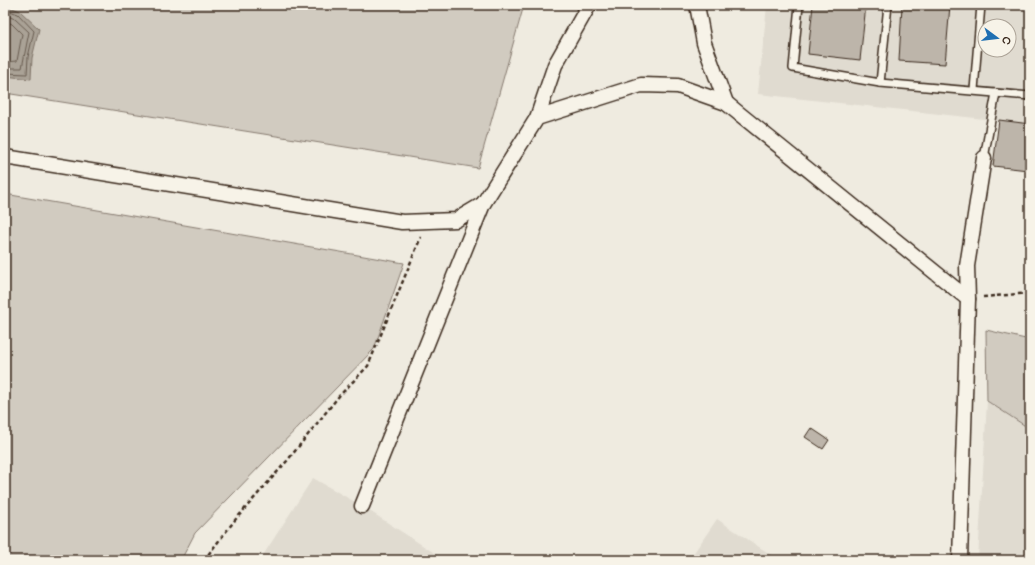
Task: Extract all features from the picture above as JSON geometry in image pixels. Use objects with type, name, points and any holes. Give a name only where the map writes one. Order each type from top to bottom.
[{"type":"street","points":[[362,506],[483,204],[537,118],[555,65],[590,5]]},
{"type":"street","points":[[697,5],[704,43],[726,103]]},
{"type":"street","points":[[537,118],[641,85],[678,86],[726,103],[968,299]]},
{"type":"street","points":[[5,157],[402,222],[456,220],[483,204]]},
{"type":"street","points":[[960,560],[968,299],[967,266],[984,158]]},
{"type":"lane","points":[[799,5],[793,68],[880,83],[1030,96]]},
{"type":"lane","points":[[880,83],[888,5]]},
{"type":"lane","points":[[974,90],[981,5]]},
{"type":"lane","points":[[984,158],[996,93]]},
{"type":"path","points":[[204,560],[235,520],[288,461],[339,396],[368,366],[411,264],[427,221]]},
{"type":"path","points":[[968,299],[1030,293]]},
{"type":"shaded area","points":[[5,5],[524,5],[478,168],[5,93]]},
{"type":"shaded area","points":[[767,5],[1030,5],[1030,124],[758,94]]},
{"type":"shaded area","points":[[5,194],[404,263],[374,349],[195,533],[181,560],[5,560]]},
{"type":"shaded area","points":[[986,330],[1030,340],[1030,429],[987,401]]},
{"type":"shaded area","points":[[987,401],[1030,429],[1030,560],[978,560]]},
{"type":"shaded area","points":[[313,478],[362,506],[445,560],[260,560]]},
{"type":"shaded area","points":[[717,519],[779,560],[689,560]]},
{"type":"water","points":[[5,5],[20,11],[39,29],[32,58],[31,79],[5,76]]},
{"type":"building","points":[[813,5],[866,5],[860,60],[808,54]]},
{"type":"building","points":[[902,5],[950,5],[945,64],[899,61]]},
{"type":"building","points":[[999,120],[1030,124],[1028,170],[993,166]]},
{"type":"building","points":[[811,428],[829,440],[823,449],[805,437]]}]
